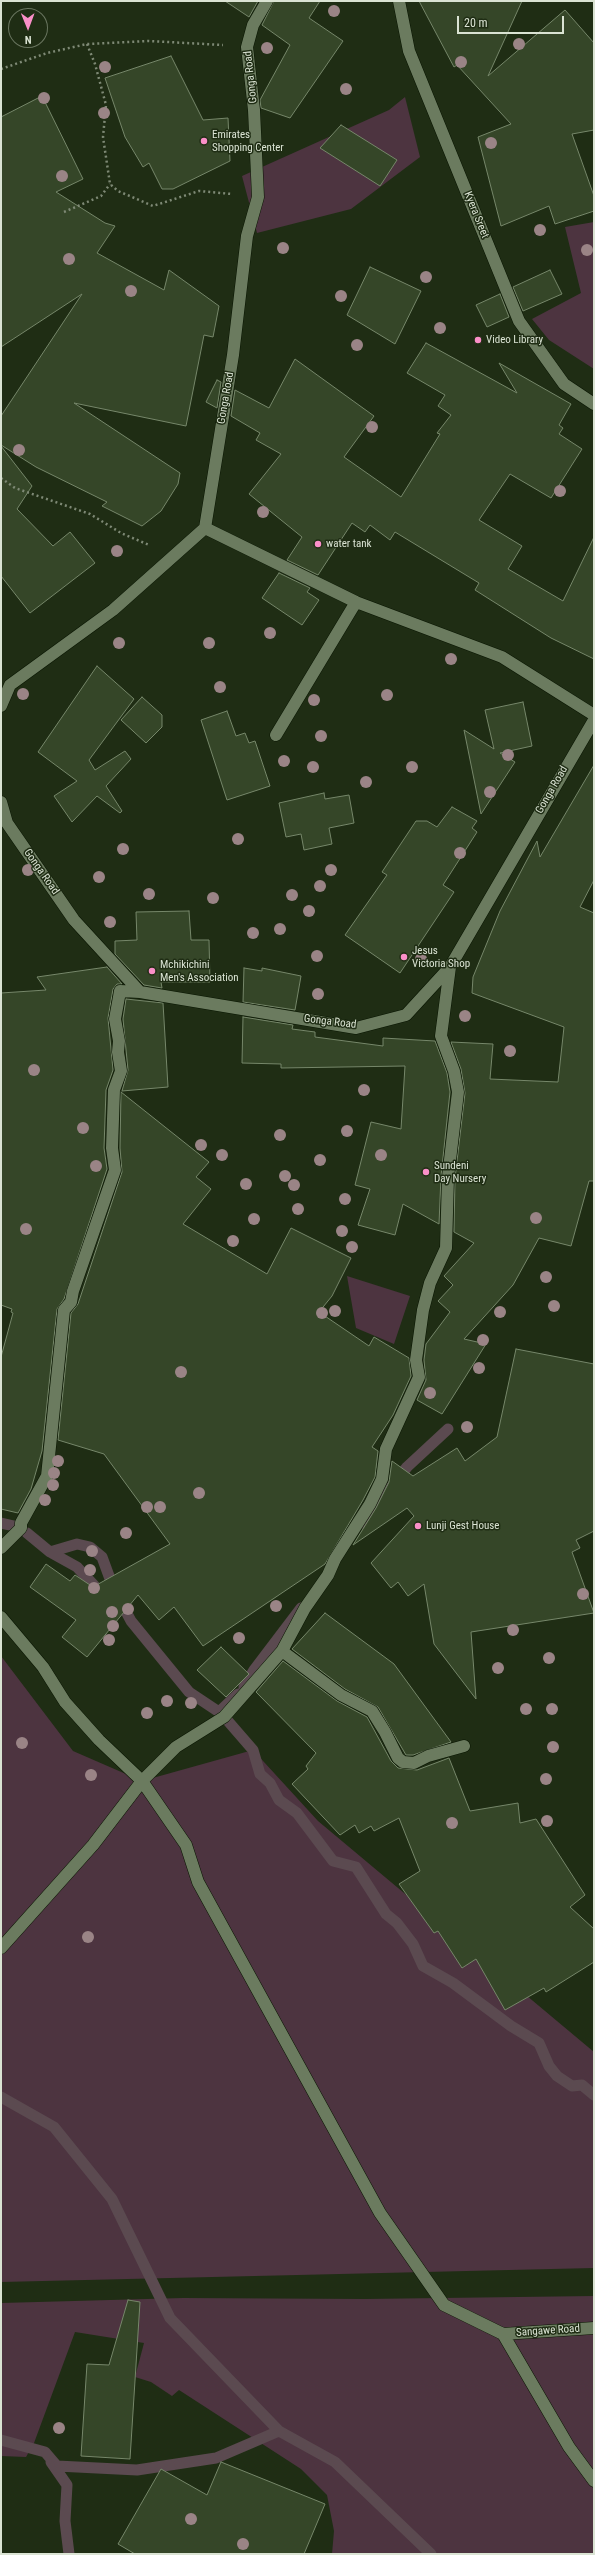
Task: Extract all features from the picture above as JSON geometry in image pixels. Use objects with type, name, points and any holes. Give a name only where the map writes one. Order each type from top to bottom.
[{"type":"street","name":"Gonga Road","points":[[205,528],[233,355],[247,236],[258,197],[254,110],[247,47],[253,25],[267,1]]},
{"type":"street","name":"Kyera Sreet","points":[[399,1],[409,51],[520,321],[564,384],[594,404]]},
{"type":"street","points":[[1,706],[10,685],[113,610],[205,528],[356,602],[502,657],[594,715]]},
{"type":"street","points":[[276,735],[356,602]]},
{"type":"street","name":"Gonga Road","points":[[1,802],[7,823],[74,920],[140,992],[356,1028],[406,1015],[450,967],[594,720]]},
{"type":"street","points":[[1,1948],[93,1845],[142,1781],[176,1747],[224,1717],[282,1651],[305,1608],[328,1575],[334,1559],[370,1504],[382,1480],[386,1449],[419,1377],[416,1360],[423,1310],[430,1283],[446,1248],[448,1177],[458,1092],[454,1071],[441,1036],[450,967]]},
{"type":"street","points":[[1,1548],[21,1528],[21,1523],[47,1476],[64,1310],[71,1302],[73,1291],[115,1170],[112,1148],[114,1090],[121,1071],[118,1052],[120,1040],[115,1019],[120,991],[140,992]]},
{"type":"street","points":[[1,1617],[43,1667],[65,1702],[99,1740],[142,1781],[186,1845],[198,1882],[380,2213],[444,2305],[502,2334],[569,2447],[594,2481]]},
{"type":"street","points":[[282,1651],[341,1695],[372,1711],[386,1732],[398,1758],[403,1762],[414,1763],[428,1756],[464,1746]]},
{"type":"street","name":"Sangawe Road","points":[[502,2334],[594,2328]]},
{"type":"path","points":[[1,69],[47,54],[87,44],[149,41],[247,47]]},
{"type":"path","points":[[87,44],[95,64],[106,105],[103,137],[110,184],[118,191],[153,206],[199,191],[258,197]]},
{"type":"path","points":[[64,212],[101,196],[110,184]]},
{"type":"path","points":[[1,478],[15,488],[90,514],[121,533],[175,556]]},
{"type":"shaded area","points":[[405,97],[420,157],[351,209],[257,233],[242,176],[389,110]]},
{"type":"shaded area","points":[[594,222],[594,369],[549,340],[532,319],[581,293],[565,227]]},
{"type":"shaded area","points":[[347,1276],[410,1296],[394,1344],[356,1328]]},
{"type":"shaded area","points":[[1,1656],[73,1751],[142,1781],[253,1750],[318,1821],[594,2052],[594,2268],[1,2282]]},
{"type":"shaded area","points":[[594,2296],[594,2554],[332,2554],[334,2531],[327,2495],[301,2469],[179,2390],[172,2396],[151,2382],[135,2377],[144,2343],[75,2332],[34,2443],[26,2457],[1,2456],[1,2303],[183,2298],[365,2299]]},
{"type":"building","points":[[225,1],[258,1],[249,17]]},
{"type":"building","points":[[274,1],[320,1],[309,18],[343,41],[290,118],[261,108],[260,100],[290,45],[262,25]]},
{"type":"building","points":[[419,1],[522,1],[488,76],[565,10],[594,43],[594,130],[572,134],[594,196],[594,211],[555,224],[549,206],[501,226],[478,137],[511,124],[457,65],[454,67]]},
{"type":"building","points":[[171,56],[203,120],[228,118],[230,161],[173,189],[162,189],[149,163],[143,167],[125,137],[105,78]]},
{"type":"building","points":[[42,96],[83,179],[56,192],[105,223],[115,226],[97,253],[164,290],[169,270],[219,306],[213,337],[204,335],[186,426],[74,403],[180,473],[178,484],[161,511],[142,526],[102,506],[107,502],[36,467],[1,445],[1,416],[82,294],[1,347],[1,117]]},
{"type":"building","points":[[341,125],[397,160],[380,186],[320,148]]},
{"type":"building","points":[[370,267],[421,291],[395,344],[347,315]]},
{"type":"building","points":[[550,270],[562,294],[523,311],[513,287]]},
{"type":"building","points":[[500,294],[509,317],[487,327],[476,305]]},
{"type":"building","points":[[426,343],[517,393],[499,363],[571,404],[559,425],[563,428],[559,434],[582,449],[551,498],[510,474],[479,520],[522,546],[508,569],[563,601],[594,537],[594,659],[551,638],[475,590],[479,583],[395,532],[390,540],[370,525],[365,532],[352,523],[318,575],[287,560],[302,537],[249,494],[281,454],[256,440],[260,433],[231,416],[235,390],[269,408],[295,359],[374,416],[344,457],[401,497],[440,434],[437,433],[451,415],[438,406],[445,395],[407,373]]},
{"type":"building","points":[[217,380],[221,382],[217,408],[206,402]]},
{"type":"building","points":[[1,446],[32,486],[17,509],[53,546],[70,532],[95,563],[30,613],[1,576]]},
{"type":"building","points":[[279,573],[310,588],[307,592],[319,600],[302,625],[262,598]]},
{"type":"building","points":[[97,666],[134,699],[89,760],[95,770],[125,751],[131,759],[106,786],[122,811],[120,813],[97,796],[72,822],[54,796],[77,781],[38,752]]},
{"type":"building","points":[[142,697],[162,715],[162,727],[146,743],[121,720]]},
{"type":"building","points":[[523,702],[532,746],[500,753],[515,762],[481,814],[464,730],[494,749],[485,710]]},
{"type":"building","points":[[227,711],[236,736],[245,733],[249,743],[255,741],[270,786],[227,800],[201,720]]},
{"type":"building","points":[[594,765],[594,880],[580,907],[594,913],[594,1181],[589,1181],[571,1246],[539,1238],[513,1285],[464,1339],[486,1344],[442,1414],[417,1400],[426,1380],[424,1360],[426,1344],[450,1312],[438,1301],[453,1285],[444,1276],[474,1243],[454,1232],[455,1178],[465,1093],[461,1069],[451,1042],[493,1044],[490,1079],[558,1082],[564,1027],[472,993],[473,977],[500,911],[537,841],[540,857]]},
{"type":"building","points":[[324,793],[325,799],[349,795],[354,823],[329,828],[332,844],[304,850],[301,834],[286,837],[279,803]]},
{"type":"building","points":[[452,807],[477,821],[472,828],[477,832],[443,885],[454,892],[400,973],[345,935],[387,875],[382,872],[416,821],[427,821],[437,827]]},
{"type":"building","points":[[189,911],[191,940],[209,940],[210,982],[161,982],[162,988],[144,985],[115,954],[115,941],[137,940],[136,912]]},
{"type":"building","points":[[107,967],[122,984],[117,984],[113,989],[108,1018],[113,1070],[106,1090],[104,1148],[107,1169],[64,1299],[57,1309],[42,1451],[31,1489],[18,1513],[1,1509],[1,1357],[13,1313],[11,1312],[12,1309],[1,1305],[1,993],[46,990],[37,977]]},
{"type":"building","points":[[244,968],[262,971],[262,968],[301,976],[295,1010],[243,1002]]},
{"type":"building","points":[[126,999],[163,1003],[168,1087],[122,1091],[128,1070],[123,1019]]},
{"type":"building","points":[[243,1017],[293,1025],[292,1029],[315,1032],[315,1037],[383,1046],[383,1038],[435,1041],[447,1073],[450,1092],[441,1176],[439,1224],[403,1204],[395,1235],[358,1225],[370,1189],[355,1185],[371,1122],[401,1129],[405,1066],[281,1068],[281,1064],[242,1063]]},
{"type":"building","points":[[121,1092],[209,1162],[196,1177],[211,1189],[183,1224],[267,1274],[291,1228],[351,1258],[332,1296],[319,1312],[369,1346],[374,1337],[409,1358],[411,1376],[393,1415],[372,1447],[378,1451],[375,1477],[325,1564],[203,1646],[174,1607],[159,1620],[138,1595],[87,1657],[62,1637],[76,1620],[30,1587],[46,1564],[70,1581],[75,1575],[93,1587],[170,1544],[104,1454],[58,1440],[71,1313],[78,1304],[122,1172],[120,1148]]},
{"type":"building","points":[[516,1349],[594,1364],[594,1531],[576,1540],[580,1548],[572,1552],[594,1613],[471,1632],[476,1699],[434,1644],[424,1584],[408,1596],[398,1582],[391,1588],[371,1563],[414,1516],[407,1508],[353,1545],[376,1508],[389,1482],[392,1461],[413,1476],[457,1448],[465,1461],[497,1437]]},
{"type":"building","points":[[325,1613],[394,1664],[451,1742],[413,1755],[406,1755],[378,1707],[345,1689],[292,1649]]},
{"type":"building","points":[[221,1647],[249,1674],[226,1697],[197,1670]]},
{"type":"building","points":[[283,1661],[337,1701],[367,1717],[391,1761],[398,1768],[417,1770],[449,1758],[470,1811],[518,1803],[520,1823],[536,1819],[585,1895],[570,1907],[594,1929],[594,1962],[546,1992],[544,1988],[505,2010],[476,1959],[462,1968],[438,1931],[434,1933],[399,1884],[420,1871],[399,1818],[374,1831],[371,1826],[359,1833],[355,1825],[340,1835],[292,1784],[308,1769],[306,1766],[316,1753],[256,1692]]},
{"type":"building","points":[[128,2300],[140,2302],[130,2459],[81,2456],[87,2364],[109,2365]]},
{"type":"building","points":[[221,2462],[325,2504],[304,2554],[135,2554],[118,2544],[161,2469],[207,2495]]},
{"type":"waterway","points":[[363,1523],[407,1467],[448,1429]]},
{"type":"waterway","points":[[1,1523],[14,1526]]},
{"type":"waterway","points":[[27,1533],[50,1552],[77,1544],[90,1547],[102,1557],[113,1587],[131,1621],[189,1692],[219,1712],[238,1694]]},
{"type":"waterway","points":[[50,1552],[77,1567],[104,1596]]},
{"type":"waterway","points":[[244,1687],[254,1670],[301,1608]]},
{"type":"waterway","points":[[227,1720],[253,1750],[260,1774],[270,1783],[279,1800],[297,1813],[333,1861],[356,1867],[386,1914],[397,1923],[413,1944],[423,1966],[453,1983],[511,2026],[539,2043],[549,2066],[557,2076],[572,2086],[582,2085],[594,2095]]},
{"type":"waterway","points":[[1,2097],[54,2127],[112,2199],[170,2318],[279,2431]]},
{"type":"waterway","points":[[1,2440],[45,2452],[57,2466],[137,2470],[216,2458],[279,2431],[335,2462],[431,2554]]},
{"type":"waterway","points":[[51,2462],[67,2485],[65,2521],[69,2554]]},
{"type":"place","name":"Emirates Shopping Center","points":[[204,141]]},
{"type":"place","name":"Video Library","points":[[478,340]]},
{"type":"place","name":"water tank","points":[[318,544]]},
{"type":"place","name":"Jesus Victoria Shop","points":[[404,957]]},
{"type":"place","name":"Mchikichini Men's Association","points":[[152,971]]},
{"type":"place","name":"Sundeni Day Nursery","points":[[426,1172]]},
{"type":"place","name":"Lunji Gest House","points":[[418,1526]]}]
